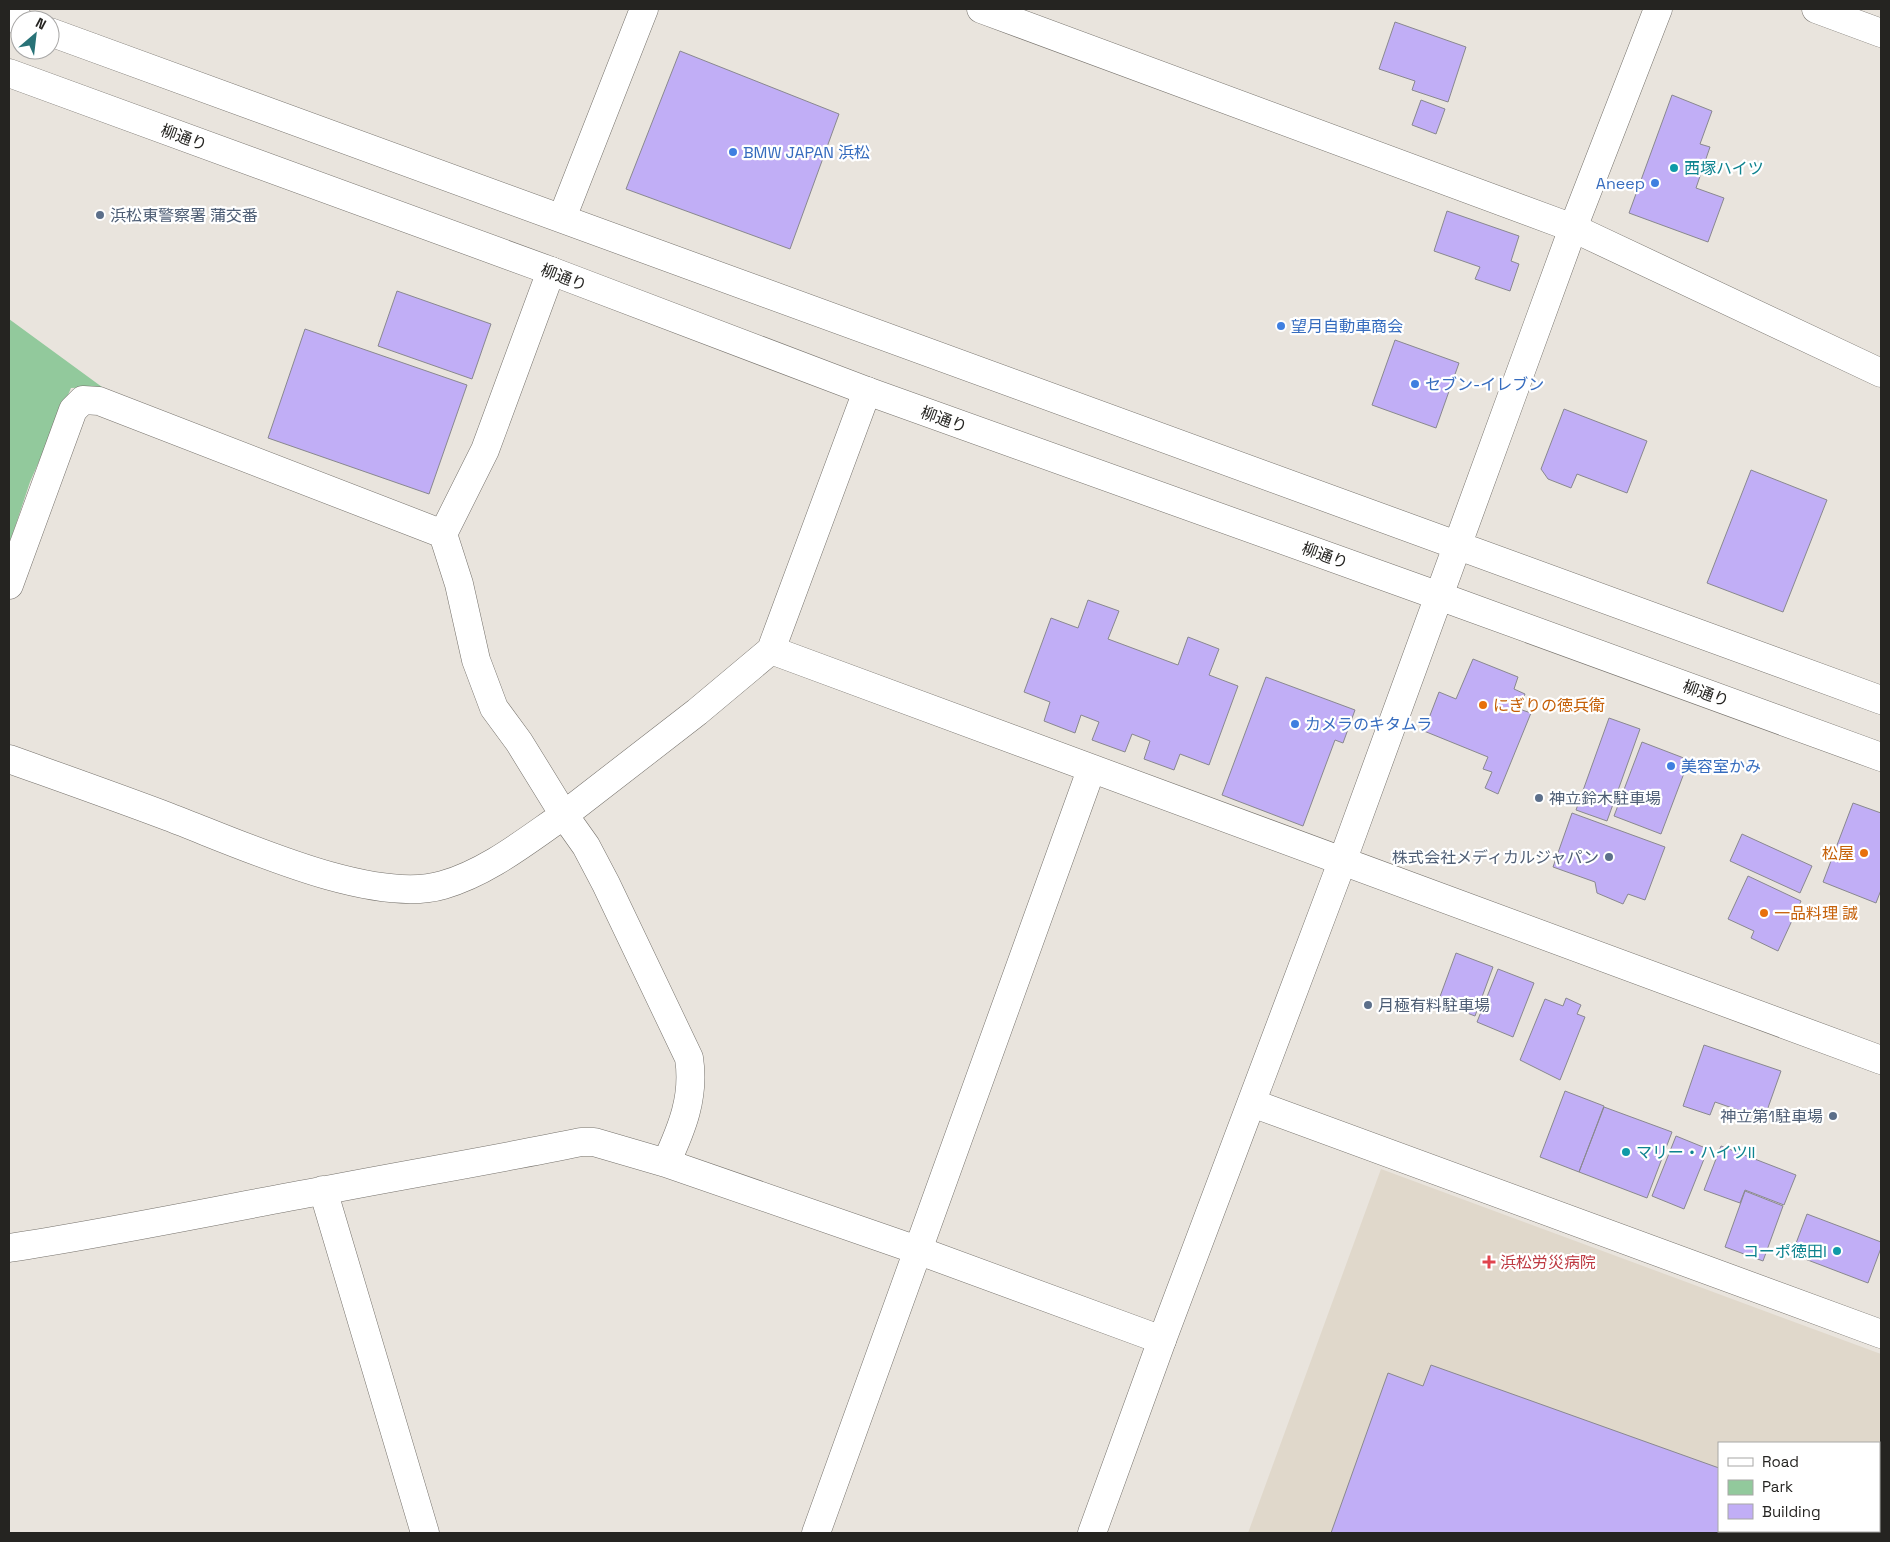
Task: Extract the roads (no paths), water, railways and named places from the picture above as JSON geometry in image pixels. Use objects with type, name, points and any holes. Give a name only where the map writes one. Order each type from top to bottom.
[{"type":"street","points":[[562,218],[644,9]]},
{"type":"street","points":[[981,9],[1573,228],[1881,373]]},
{"type":"street","points":[[1092,1533],[1162,1340],[1342,862],[1439,596],[1456,544],[1573,228],[1658,9]]},
{"type":"street","points":[[1816,9],[1881,33]]},
{"type":"street","points":[[60,36],[1881,700]]},
{"type":"street","name":"柳通り","points":[[9,73],[551,271],[867,391],[1881,757]]},
{"type":"street","points":[[551,271],[485,450],[443,534],[459,584],[476,660],[494,708],[519,742],[594,861],[689,1058],[692,1078],[690,1101],[682,1128],[666,1163]]},
{"type":"street","points":[[9,759],[319,872],[366,885],[401,890],[443,885],[490,865],[564,815],[697,712],[771,650],[867,391]]},
{"type":"street","points":[[9,585],[73,410],[84,400],[99,401],[443,534]]},
{"type":"street","points":[[771,650],[1091,770],[1881,1060]]},
{"type":"street","points":[[816,1533],[1091,770]]},
{"type":"street","points":[[1252,1103],[1881,1332]]},
{"type":"street","points":[[9,1248],[81,1237],[323,1190],[477,1164],[581,1142],[594,1142],[666,1163],[917,1250],[1162,1340]]},
{"type":"street","points":[[323,1190],[425,1533]]},
{"type":"place","name":"BMW JAPAN 浜松","points":[[733,152]]},
{"type":"place","name":"西塚ハイツ","points":[[1674,168]]},
{"type":"place","name":"Aneep","points":[[1655,183]]},
{"type":"place","name":"浜松東警察署 蒲交番","points":[[100,215]]},
{"type":"place","name":"望月自動車商会","points":[[1281,326]]},
{"type":"place","name":"セブン-イレブン","points":[[1415,384]]},
{"type":"place","name":"にぎりの徳兵衛","points":[[1483,705]]},
{"type":"place","name":"カメラのキタムラ","points":[[1295,724]]},
{"type":"place","name":"美容室かみ","points":[[1671,766]]},
{"type":"place","name":"神立鈴木駐車場","points":[[1539,798]]},
{"type":"place","name":"松屋","points":[[1864,853]]},
{"type":"place","name":"株式会社メディカルジャパン","points":[[1609,857]]},
{"type":"place","name":"一品料理 誠","points":[[1764,913]]},
{"type":"place","name":"月極有料駐車場","points":[[1368,1005]]},
{"type":"place","name":"神立第1駐車場","points":[[1833,1116]]},
{"type":"place","name":"マリー・ハイツII","points":[[1626,1152]]},
{"type":"place","name":"コーポ徳田I","points":[[1837,1251]]},
{"type":"place","name":"浜松労災病院","points":[[1489,1262]]}]
